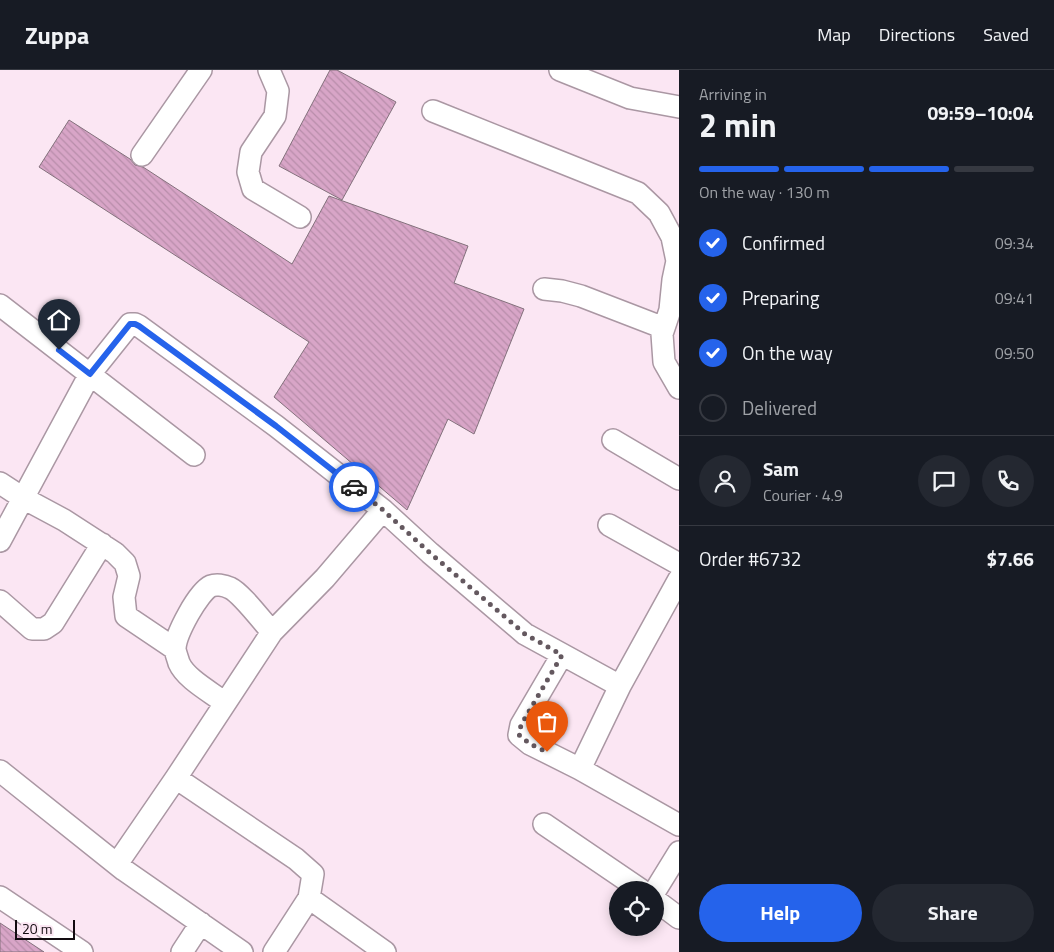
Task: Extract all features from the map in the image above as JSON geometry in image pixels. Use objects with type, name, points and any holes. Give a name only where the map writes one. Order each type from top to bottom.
[{"type":"street","points":[[142,155],[201,70]]},
{"type":"street","points":[[269,70],[278,91],[275,116],[251,152],[248,172],[253,189],[300,217]]},
{"type":"street","points":[[560,70],[630,98],[679,107]]},
{"type":"street","points":[[433,111],[638,193],[659,213],[672,237],[677,261],[670,310],[662,334],[664,362],[679,388]]},
{"type":"street","points":[[544,289],[582,296],[664,328]]},
{"type":"street","points":[[0,304],[194,455]]},
{"type":"street","points":[[0,541],[90,374],[130,324],[135,324],[276,426],[383,510],[525,634],[620,686]]},
{"type":"street","points":[[614,440],[679,479]]},
{"type":"street","points":[[0,483],[64,520],[115,553],[125,563],[129,576],[124,597],[126,616],[175,649]]},
{"type":"street","points":[[117,864],[272,632],[325,578],[383,510]]},
{"type":"street","points":[[608,525],[679,564]]},
{"type":"street","points":[[0,601],[32,629],[44,629],[53,623],[102,544]]},
{"type":"street","points":[[580,769],[620,686],[679,579]]},
{"type":"street","points":[[225,702],[190,677],[180,664],[175,649],[178,634],[198,598],[210,587],[219,585],[230,588],[239,595],[272,632]]},
{"type":"street","points":[[562,655],[521,725],[519,735],[530,744],[580,769],[679,826]]},
{"type":"street","points":[[0,771],[117,864],[242,952]]},
{"type":"street","points":[[176,778],[296,858],[314,874],[309,898],[274,952]]},
{"type":"street","points":[[544,824],[628,881]]},
{"type":"street","points":[[661,881],[679,852]]},
{"type":"street","points":[[0,897],[82,952]]},
{"type":"street","points":[[309,898],[385,952]]},
{"type":"street","points":[[664,907],[679,918]]},
{"type":"street","points":[[182,952],[201,924]]},
{"type":"building","points":[[330,70],[337,70],[396,102],[342,200],[279,166]]},
{"type":"building","points":[[69,120],[130,159],[135,165],[143,167],[292,264],[329,196],[468,246],[454,283],[524,309],[474,434],[448,419],[407,510],[274,397],[309,342],[39,167]]},
{"type":"building","points":[[0,923],[44,952],[0,952]]},
{"type":"way so far","points":[[354,487],[525,634],[562,655],[521,725],[519,735],[530,744],[547,752]]},
{"type":"route","points":[[59,350],[90,374],[130,324],[135,324],[276,426],[354,487]]}]
